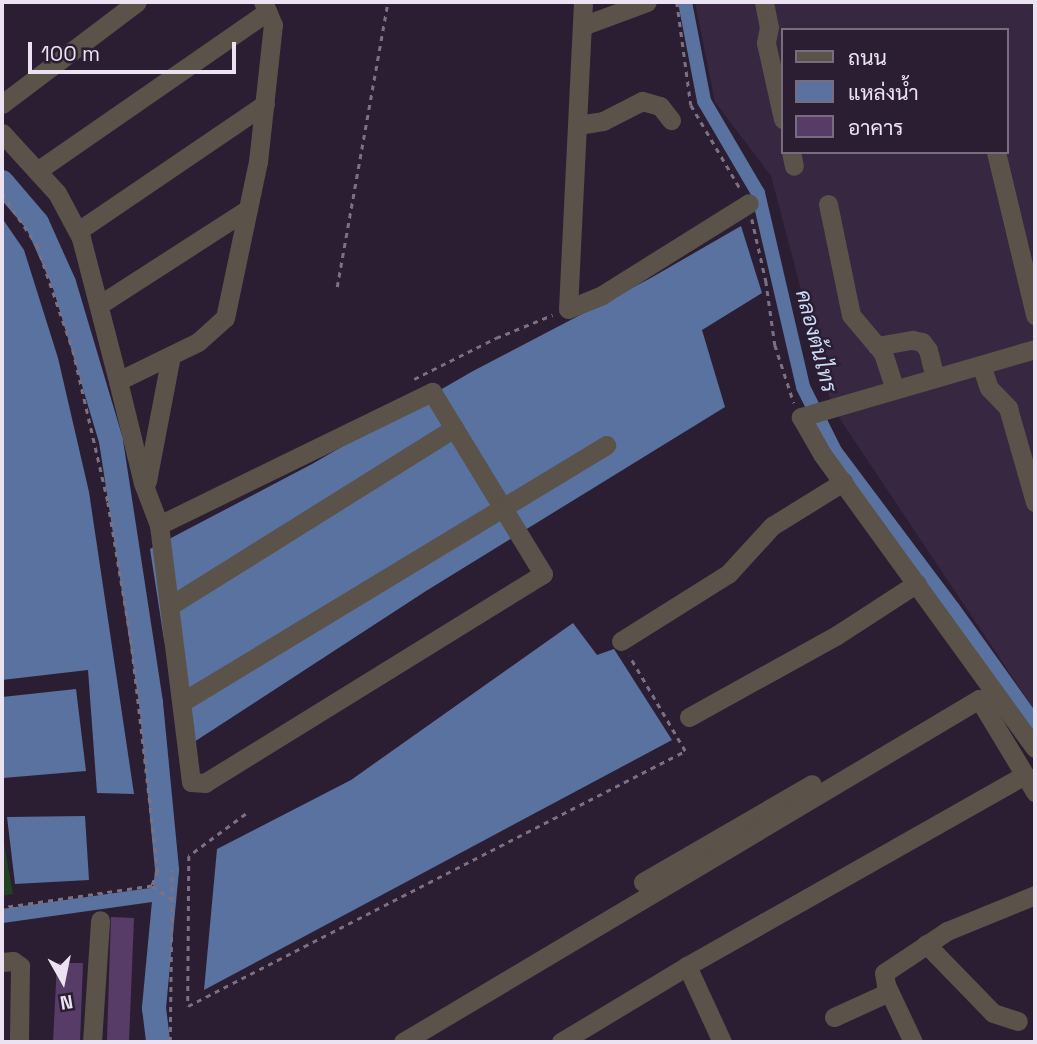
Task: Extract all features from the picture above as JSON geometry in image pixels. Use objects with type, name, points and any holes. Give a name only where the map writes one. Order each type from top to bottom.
[{"type":"street","points":[[2,104],[137,2]]},
{"type":"street","points":[[583,2],[568,309],[602,295],[749,203]]},
{"type":"street","points":[[582,26],[647,2]]},
{"type":"street","points":[[764,2],[769,27],[766,43],[782,115]]},
{"type":"street","points":[[37,171],[265,7],[273,25],[258,162],[225,318],[198,342],[118,381]]},
{"type":"street","points":[[578,125],[603,121],[642,101],[660,106],[671,120]]},
{"type":"street","points":[[78,231],[265,104]]},
{"type":"street","points":[[2,133],[57,193],[78,231],[146,490],[159,524],[191,782],[205,783],[543,574],[432,392],[159,524]]},
{"type":"street","points":[[996,154],[1035,315]]},
{"type":"street","points":[[828,204],[851,315],[877,346],[889,367],[895,389]]},
{"type":"street","points":[[99,305],[248,209]]},
{"type":"street","points":[[877,346],[912,340],[922,342],[928,350],[935,378]]},
{"type":"street","points":[[1035,349],[801,417],[843,482],[1035,748]]},
{"type":"street","points":[[146,490],[171,355]]},
{"type":"street","points":[[981,365],[989,388],[1008,408],[1035,502]]},
{"type":"street","points":[[171,605],[454,428]]},
{"type":"street","points":[[182,702],[606,445]]},
{"type":"street","points":[[621,641],[729,574],[772,526],[843,482]]},
{"type":"street","points":[[689,718],[837,635],[917,583]]},
{"type":"street","points":[[643,882],[988,681]]},
{"type":"street","points":[[403,1042],[979,699],[1035,792]]},
{"type":"street","points":[[561,1042],[687,966],[1025,775]]},
{"type":"street","points":[[914,1042],[889,992],[884,973],[947,931],[1035,895]]},
{"type":"street","points":[[92,1042],[100,920]]},
{"type":"street","points":[[926,944],[993,1013],[1018,1021]]},
{"type":"street","points":[[2,962],[13,961],[20,966],[19,1042]]},
{"type":"street","points":[[687,966],[722,1042]]},
{"type":"street","points":[[834,1017],[889,992]]},
{"type":"path","points":[[337,288],[388,2]]},
{"type":"path","points":[[677,2],[691,105],[749,203],[766,281],[775,345],[789,393],[801,417]]},
{"type":"path","points":[[2,193],[37,245],[42,258],[73,349],[108,502],[131,639],[154,836],[158,871],[152,886]]},
{"type":"path","points":[[414,379],[496,338],[568,309]]},
{"type":"path","points":[[246,814],[189,856],[188,1006],[685,751],[621,641]]},
{"type":"path","points":[[170,1042],[172,870]]},
{"type":"path","points":[[2,908],[152,886],[170,899]]},
{"type":"shaded area","points":[[695,2],[1035,2],[1035,711],[832,407],[771,176],[715,102]]},
{"type":"green space","points":[[2,832],[13,894],[2,896]]},
{"type":"water","points":[[2,218],[24,250],[58,358],[89,492],[134,794],[97,793],[88,670],[2,680]]},
{"type":"water","points":[[741,226],[762,293],[702,330],[725,407],[426,591],[194,742],[164,640],[150,549],[312,464],[473,371],[649,279]]},
{"type":"water","points":[[573,623],[597,655],[614,649],[672,740],[204,990],[217,849],[351,780]]},
{"type":"water","points":[[76,689],[86,771],[3,778],[2,697]]},
{"type":"water","points":[[85,816],[89,880],[15,884],[7,817]]},
{"type":"building","points":[[111,917],[134,918],[129,1041],[107,1040]]},
{"type":"building","points":[[57,963],[83,963],[80,1042],[53,1042]]},
{"type":"waterway","name":"คลองต้นไทร","points":[[685,2],[704,101],[758,193],[803,387],[835,451],[1035,723]]},
{"type":"waterway","points":[[2,182],[37,223],[64,283],[111,441],[151,703],[167,870],[154,1008],[158,1042]]},
{"type":"waterway","points":[[2,916],[165,893]]}]
